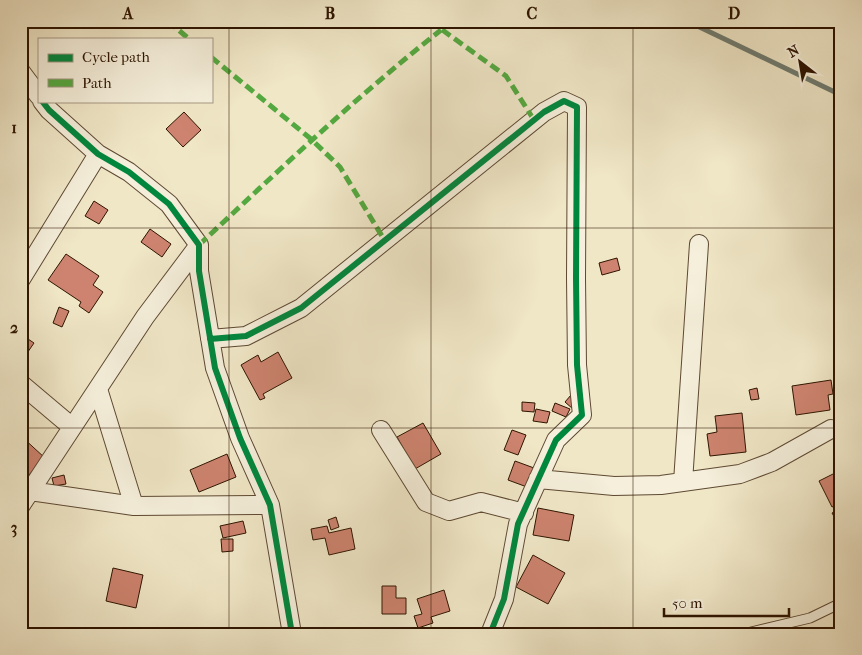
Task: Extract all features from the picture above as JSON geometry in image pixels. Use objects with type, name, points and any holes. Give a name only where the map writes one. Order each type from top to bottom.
[{"type":"street","points":[[21,72],[38,95]]},
{"type":"street","points":[[210,339],[246,336],[301,308],[534,120],[564,101],[572,103],[577,108],[576,278],[578,365],[582,415],[556,440],[518,524],[504,599],[490,634]]},
{"type":"street","points":[[43,102],[49,110],[98,154],[129,172],[169,204],[199,245],[199,271],[215,368],[240,438],[270,505],[292,634]]},
{"type":"street","points":[[21,279],[98,154]]},
{"type":"street","points":[[683,482],[699,244]]},
{"type":"street","points":[[199,245],[145,317],[26,498],[134,506],[270,505]]},
{"type":"street","points":[[21,384],[72,427]]},
{"type":"street","points":[[98,390],[134,506]]},
{"type":"street","points":[[538,479],[614,486],[683,482],[740,474],[772,462],[831,429]]},
{"type":"street","points":[[380,430],[426,502],[449,511],[481,502],[524,513]]},
{"type":"lane","points":[[742,634],[810,618],[841,603]]},
{"type":"building","points":[[184,112],[201,130],[183,147],[166,129]]},
{"type":"building","points":[[94,201],[108,210],[99,224],[85,216]]},
{"type":"building","points":[[150,229],[171,244],[162,257],[141,242]]},
{"type":"building","points":[[66,254],[99,276],[93,285],[103,292],[89,313],[79,306],[81,302],[48,280]]},
{"type":"building","points":[[617,258],[620,270],[602,275],[599,263]]},
{"type":"building","points":[[59,307],[69,311],[62,327],[53,323]]},
{"type":"building","points":[[25,337],[34,343],[21,362],[21,342]]},
{"type":"building","points":[[278,352],[292,378],[263,394],[265,398],[260,400],[241,365],[258,355],[261,362]]},
{"type":"building","points":[[831,380],[833,394],[828,395],[830,410],[796,415],[792,386]]},
{"type":"building","points":[[577,388],[573,409],[565,402]]},
{"type":"building","points":[[757,388],[759,399],[751,400],[749,390]]},
{"type":"building","points":[[522,402],[535,403],[534,412],[522,411]]},
{"type":"building","points":[[555,403],[570,409],[566,417],[552,411]]},
{"type":"building","points":[[536,409],[550,412],[547,423],[533,421]]},
{"type":"building","points":[[742,413],[746,452],[710,456],[707,434],[717,432],[715,416]]},
{"type":"building","points":[[423,423],[441,454],[415,469],[397,437]]},
{"type":"building","points":[[512,430],[526,435],[518,455],[504,450]]},
{"type":"building","points":[[21,436],[45,458],[27,477],[21,472]]},
{"type":"building","points":[[227,454],[236,477],[199,492],[190,470]]},
{"type":"building","points":[[515,461],[534,468],[527,487],[508,480]]},
{"type":"building","points":[[841,470],[841,503],[832,507],[819,481]]},
{"type":"building","points":[[64,475],[66,484],[54,486],[52,478]]},
{"type":"building","points":[[538,508],[574,515],[569,541],[533,535]]},
{"type":"building","points":[[841,508],[841,529],[832,513]]},
{"type":"building","points":[[336,517],[339,527],[331,530],[328,520]]},
{"type":"building","points":[[243,521],[246,533],[223,538],[220,526]]},
{"type":"building","points":[[327,526],[329,533],[351,528],[355,549],[329,555],[325,538],[313,540],[311,529]]},
{"type":"building","points":[[221,539],[233,539],[233,551],[222,552]]},
{"type":"building","points":[[533,555],[565,573],[548,604],[516,587]]},
{"type":"building","points":[[113,568],[143,575],[136,608],[106,601]]},
{"type":"building","points":[[382,586],[396,586],[396,598],[406,598],[406,614],[382,614]]},
{"type":"building","points":[[444,590],[450,611],[431,617],[433,623],[418,628],[414,616],[422,614],[417,599]]},
{"type":"waterway","points":[[687,21],[841,95]]},
{"type":"marked path","points":[[168,21],[188,38]]},
{"type":"marked path","points":[[430,21],[506,76],[534,120]]},
{"type":"marked path","points":[[199,245],[348,108],[441,30]]},
{"type":"marked path","points":[[212,58],[311,139],[340,167],[385,241]]},
{"type":"cycle path","points":[[210,339],[246,336],[301,308],[544,112],[564,101],[577,107],[577,365],[582,415],[556,440],[518,524],[504,599],[490,634]]},
{"type":"cycle path","points":[[43,102],[49,110],[98,154],[129,172],[169,204],[199,245],[199,271],[215,368],[240,438],[270,505],[292,634]]}]
